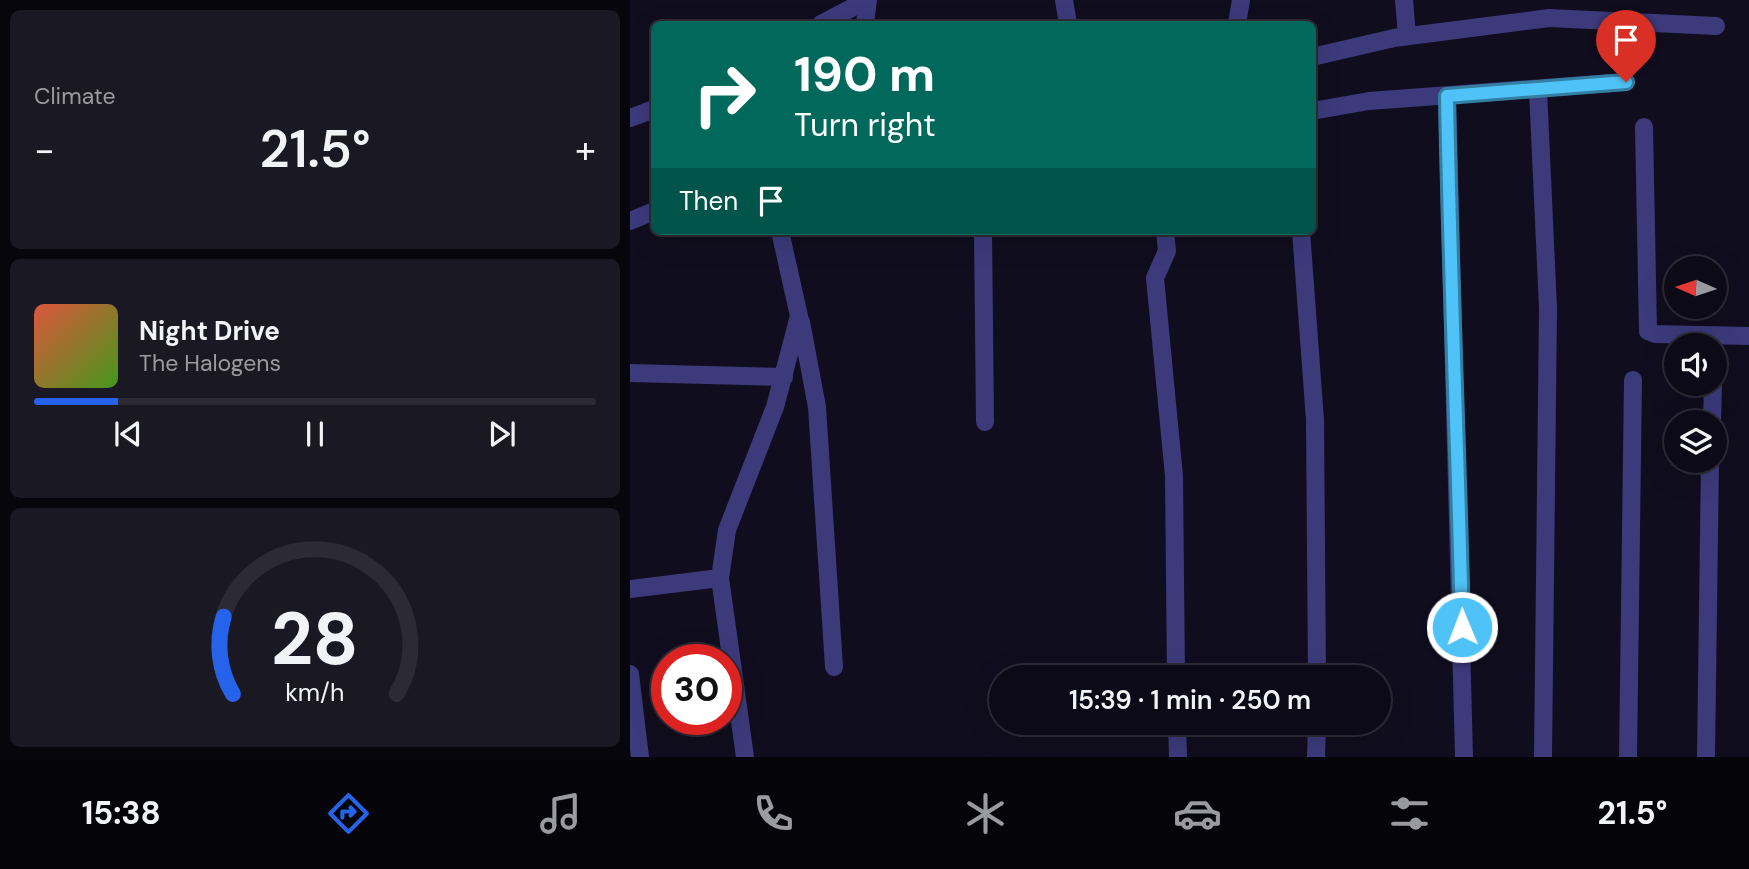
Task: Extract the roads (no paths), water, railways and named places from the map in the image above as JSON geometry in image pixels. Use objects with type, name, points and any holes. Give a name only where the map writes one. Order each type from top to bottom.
[{"type":"street","points":[[827,21],[868,0]]},
{"type":"street","points":[[865,21],[868,0]]},
{"type":"street","points":[[1064,0],[1068,21]]},
{"type":"street","points":[[1238,21],[1241,0]]},
{"type":"street","points":[[1404,0],[1407,36]]},
{"type":"street","points":[[1316,56],[1407,36],[1549,18],[1716,26]]},
{"type":"street","points":[[1316,110],[1369,101],[1626,82]]},
{"type":"street","points":[[1538,90],[1548,308],[1543,757]]},
{"type":"street","points":[[1447,96],[1464,757]]},
{"type":"street","points":[[630,118],[651,110]]},
{"type":"street","points":[[1644,127],[1648,331],[1664,335]]},
{"type":"street","points":[[630,221],[651,212]]},
{"type":"street","points":[[780,235],[817,407],[834,667]]},
{"type":"street","points":[[983,235],[985,422]]},
{"type":"street","points":[[1165,235],[1167,251],[1155,278],[1174,475],[1176,665]]},
{"type":"street","points":[[1301,235],[1315,420],[1317,665]]},
{"type":"street","points":[[746,757],[720,578],[727,530],[784,377],[799,316]]},
{"type":"street","points":[[1727,339],[1749,336]]},
{"type":"street","points":[[630,373],[784,377]]},
{"type":"street","points":[[1628,757],[1633,380]]},
{"type":"street","points":[[1706,757],[1710,473]]},
{"type":"street","points":[[630,589],[720,578]]},
{"type":"street","points":[[630,674],[640,757]]},
{"type":"street","points":[[1177,735],[1178,757]]},
{"type":"street","points":[[1316,757],[1317,735]]}]
